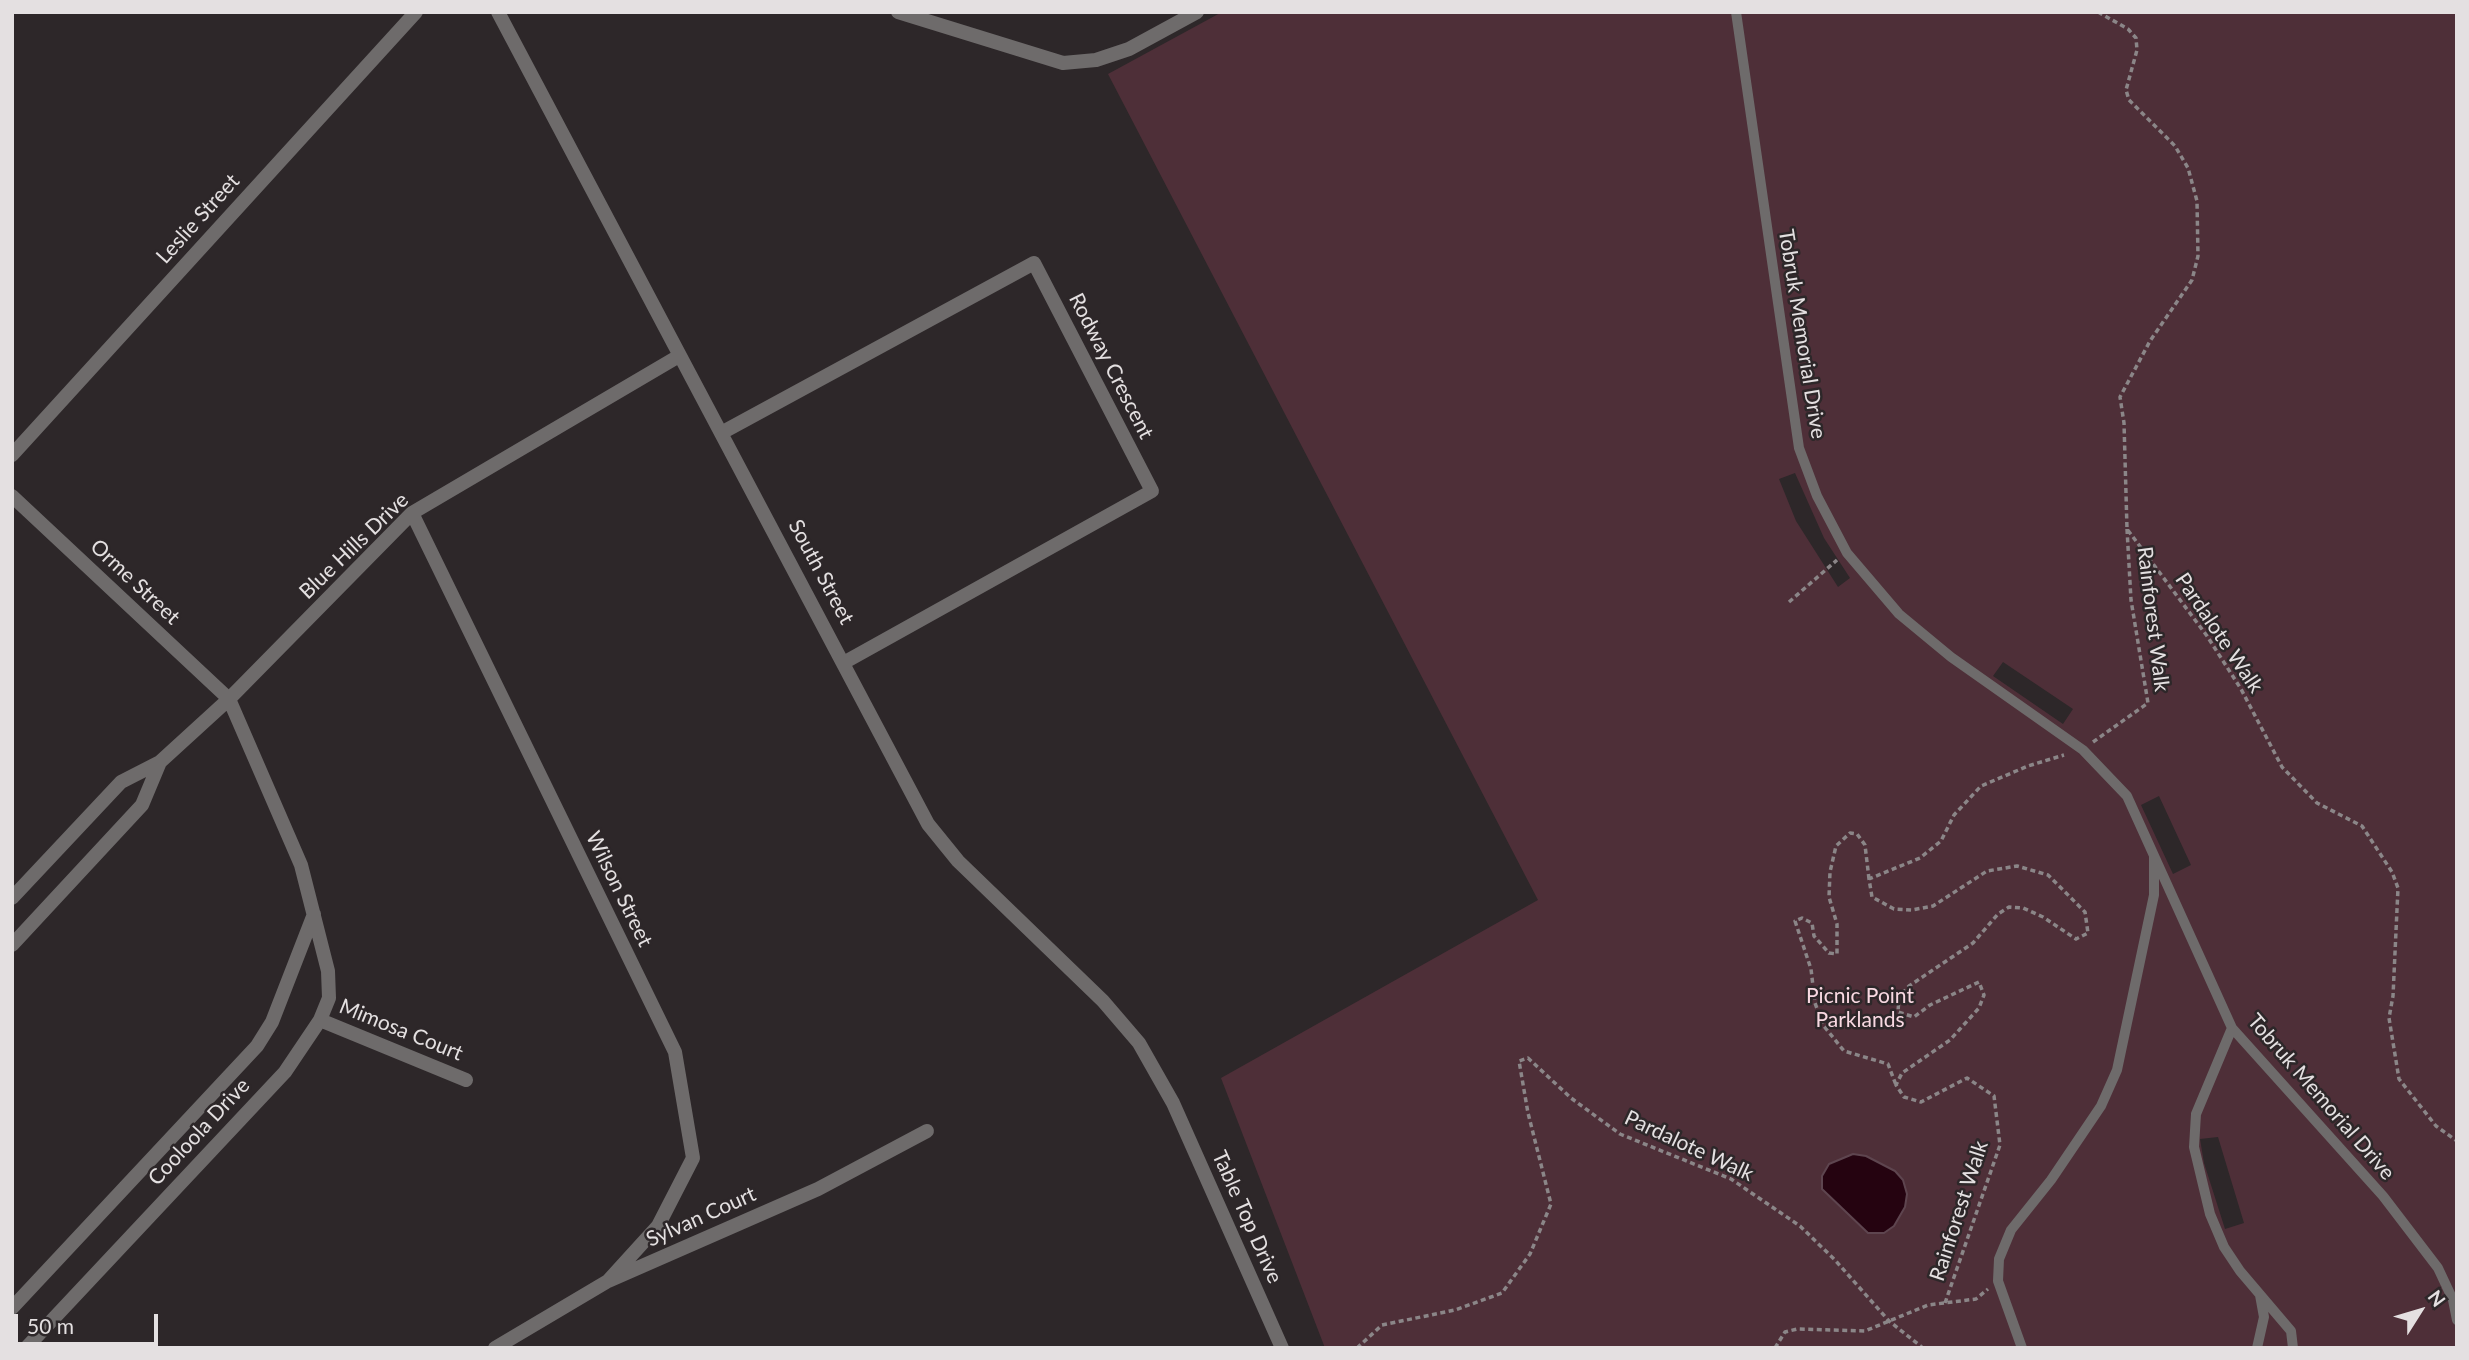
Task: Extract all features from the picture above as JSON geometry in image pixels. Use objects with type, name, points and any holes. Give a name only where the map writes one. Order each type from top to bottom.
[{"type":"street","name":"Leslie Street","points":[[12,455],[415,12]]},
{"type":"street","name":"South Street","points":[[498,12],[679,356],[723,432],[845,662],[928,824],[958,861],[1103,1001],[1139,1043],[1173,1103]]},
{"type":"street","points":[[898,12],[1063,63],[1096,60],[1129,49],[1197,12]]},
{"type":"street","name":"Rodway Crescent","points":[[723,432],[1034,262],[1152,491],[845,662]]},
{"type":"street","name":"Blue Hills Drive","points":[[12,898],[121,782],[160,762],[229,699],[412,513],[679,356]]},
{"type":"street","name":"Orme Street","points":[[12,496],[229,699]]},
{"type":"street","name":"Wilson Street","points":[[412,513],[676,1052],[693,1158],[658,1226],[608,1281]]},
{"type":"street","name":"Cooloola Drive","points":[[26,1348],[285,1072],[320,1020],[329,998],[328,971],[301,865],[229,699]]},
{"type":"street","name":"Blue Hills Drive","points":[[12,945],[142,805],[160,762]]},
{"type":"street","name":"Cooloola Drive","points":[[12,1308],[257,1046],[272,1022],[314,914]]},
{"type":"street","name":"Mimosa Court","points":[[320,1020],[466,1080]]},
{"type":"street","name":"Table Top Drive","points":[[1173,1103],[1282,1348]]},
{"type":"street","name":"Sylvan Court","points":[[495,1348],[608,1281],[818,1189],[926,1131]]},
{"type":"lane","name":"Tobruk Memorial Drive","points":[[1736,12],[1799,448],[1816,496],[1847,553],[1899,614],[1951,657],[2083,750],[2127,796],[2232,1028],[2383,1196],[2438,1268],[2453,1300],[2457,1320]]},
{"type":"lane","name":"Tobruk Memorial Drive","points":[[2022,1348],[1998,1281],[1999,1259],[2011,1230],[2051,1180],[2101,1105],[2116,1070],[2154,895],[2154,853]]},
{"type":"lane","points":[[2232,1028],[2196,1114],[2194,1147],[2210,1214],[2224,1247],[2291,1331],[2293,1348]]},
{"type":"lane","points":[[2257,1348],[2264,1317],[2259,1294]]},
{"type":"path","points":[[2098,12],[2128,29],[2136,38],[2137,50],[2126,90],[2129,100],[2175,146],[2188,168],[2197,201],[2198,256],[2192,280],[2150,341],[2120,397],[2124,423],[2127,529]]},
{"type":"path","name":"Rainforest Walk","points":[[1869,879],[1920,858],[1941,841],[1954,815],[1981,786],[2028,766],[2083,750],[2148,703],[2131,600],[2127,529]]},
{"type":"path","name":"Pardalote Walk","points":[[2127,529],[2207,636],[2241,689],[2282,767],[2317,803],[2362,826],[2392,872],[2398,888],[2393,996],[2389,1018],[2399,1079],[2436,1126],[2457,1141]]},
{"type":"path","points":[[1789,603],[1847,553]]},
{"type":"path","points":[[1850,832],[1857,834],[1866,845],[1872,897],[1894,909],[1912,910],[1933,906],[1987,871],[2017,866],[2048,875],[2085,912],[2088,933],[2076,939],[2023,908],[2010,907],[1998,914],[1973,943],[1909,986],[1899,997],[1898,1012],[1914,1017],[1930,1005],[1979,982],[1984,995],[1979,1008],[1950,1040],[1902,1073],[1896,1085],[1888,1064],[1844,1051],[1823,1025],[1815,1003],[1811,969],[1795,921],[1802,918],[1812,923],[1814,936],[1829,953],[1837,954],[1837,924],[1829,897],[1830,872],[1836,846],[1850,832]]},
{"type":"path","name":"Pardalote Walk","points":[[1357,1348],[1382,1325],[1455,1310],[1502,1293],[1530,1254],[1551,1204],[1519,1061],[1528,1058],[1571,1098],[1620,1134],[1731,1179],[1800,1226],[1835,1260],[1889,1321],[1923,1348]]},
{"type":"path","name":"Rainforest Walk","points":[[1896,1085],[1904,1097],[1921,1102],[1967,1078],[1994,1096],[2000,1145],[1945,1303]]},
{"type":"path","points":[[2457,1185],[2457,1215]]},
{"type":"path","points":[[1775,1348],[1784,1332],[1797,1329],[1864,1331],[1928,1305],[1976,1299],[1998,1281]]},
{"type":"green space","name":"Picnic Point Parklands","points":[[1222,12],[2457,12],[2457,1348],[1325,1348],[1221,1078],[1538,900],[1108,74]],"holes":[[[1795,473],[1824,538],[1850,578],[1838,587],[1796,521],[1779,479]],[[2003,662],[2073,709],[2063,724],[1993,676]],[[2159,796],[2191,865],[2173,874],[2141,805]],[[2218,1137],[2244,1223],[2225,1229],[2204,1163],[2200,1139]]]},
{"type":"shaded area","points":[[1853,1154],[1866,1156],[1895,1171],[1903,1180],[1907,1194],[1905,1207],[1894,1226],[1884,1233],[1868,1233],[1822,1189],[1822,1176],[1829,1164]]}]
